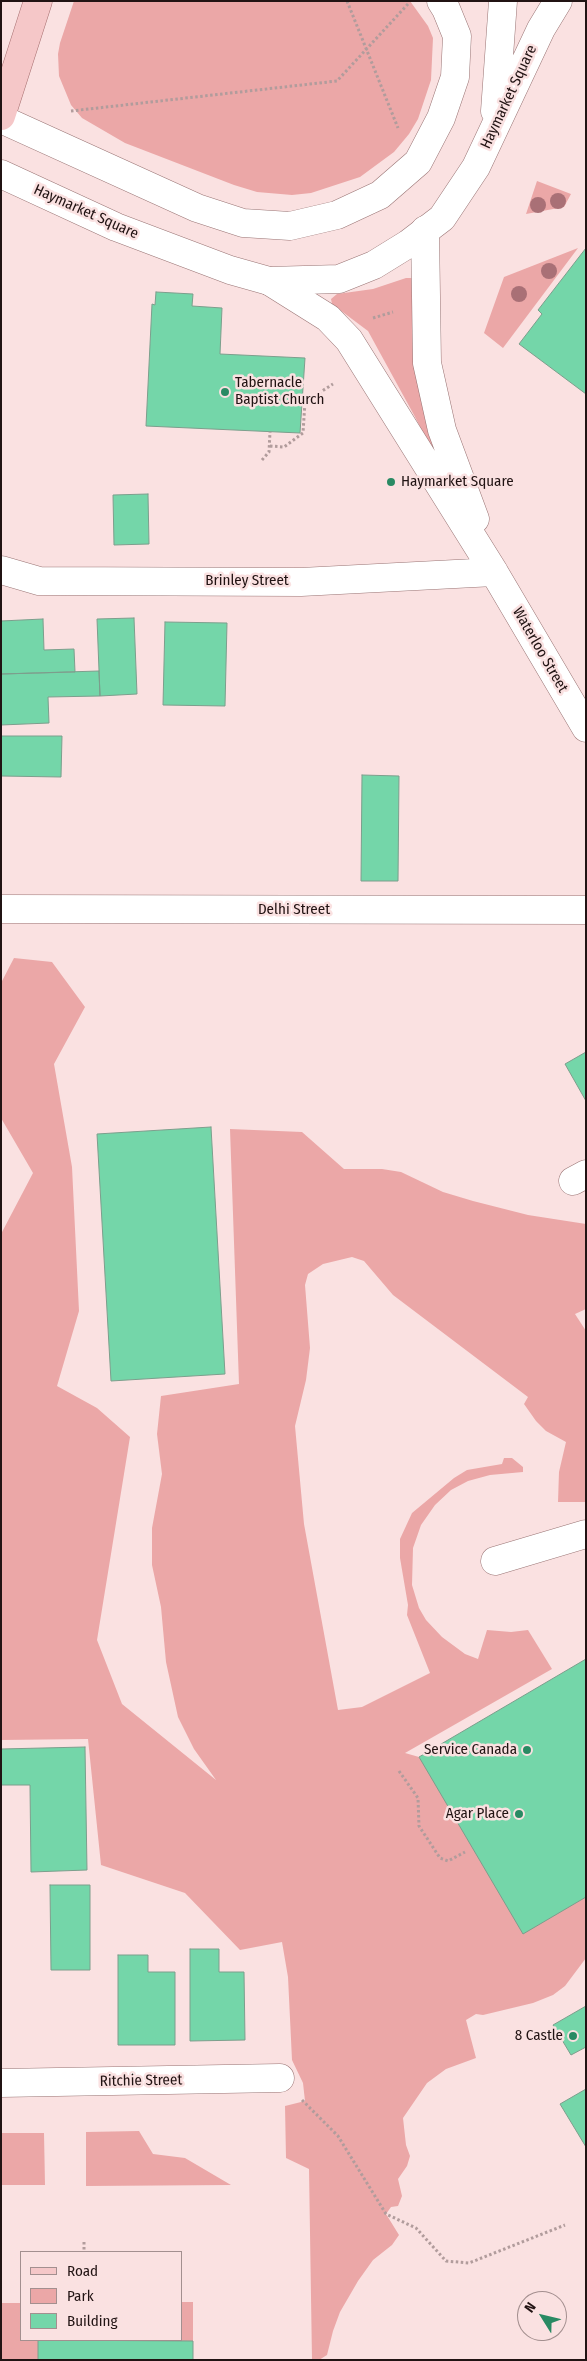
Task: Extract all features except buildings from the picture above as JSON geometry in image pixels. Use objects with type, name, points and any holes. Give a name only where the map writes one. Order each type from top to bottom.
[{"type":"main road","points":[[1,117],[38,1]]},
{"type":"street","points":[[1,117],[197,208],[243,223],[290,226],[337,215],[380,195],[418,162],[440,118],[456,77],[457,36],[446,9],[440,1]]},
{"type":"street","points":[[493,130],[503,1]]},
{"type":"street","name":"Haymarket Square","points":[[1,174],[116,227],[230,270],[269,281],[339,280],[374,266],[442,218],[476,167],[541,29],[558,1]]},
{"type":"street","points":[[425,230],[427,364],[442,430],[494,572]]},
{"type":"street","points":[[269,281],[328,318],[349,340],[494,572]]},
{"type":"street","name":"Brinley Street","points":[[1,570],[39,581],[301,582],[494,572]]},
{"type":"street","name":"Waterloo Street","points":[[494,572],[586,728]]},
{"type":"street","name":"Delhi Street","points":[[1,909],[586,910]]},
{"type":"street","points":[[495,1561],[586,1534]]},
{"type":"street","name":"Ritchie Street","points":[[1,2083],[280,2078]]},
{"type":"path","points":[[347,1],[398,129]]},
{"type":"path","points":[[71,111],[338,81],[410,1]]},
{"type":"path","points":[[365,321],[402,309]]},
{"type":"path","points":[[270,446],[284,447],[303,433],[305,402],[333,384]]},
{"type":"path","points":[[262,460],[270,446],[270,432]]},
{"type":"path","points":[[399,1771],[418,1798],[419,1826],[440,1858],[448,1861],[464,1852]]},
{"type":"path","points":[[280,2078],[338,2136],[386,2214],[416,2228],[446,2262],[469,2264],[565,2225]]},
{"type":"path","points":[[84,2242],[84,2251]]},
{"type":"green space","points":[[74,1],[410,1],[428,26],[433,38],[431,80],[418,119],[409,134],[394,152],[360,177],[311,193],[292,195],[257,192],[125,143],[82,118],[71,105],[59,76],[58,54],[60,43]]},
{"type":"green space","points":[[537,181],[571,194],[564,207],[526,214]]},
{"type":"green space","points":[[578,248],[503,348],[484,333],[504,277]]},
{"type":"green space","points":[[406,278],[412,278],[469,521],[368,331],[332,304],[331,299],[337,294],[373,289]]},
{"type":"green space","points":[[14,958],[52,962],[85,1007],[54,1064],[72,1167],[79,1311],[57,1386],[97,1408],[130,1437],[97,1640],[122,1704],[216,1780],[194,1749],[178,1717],[166,1662],[161,1607],[152,1565],[152,1528],[162,1474],[157,1434],[161,1396],[239,1384],[230,1129],[302,1132],[344,1169],[382,1169],[401,1172],[443,1192],[473,1201],[528,1215],[586,1224],[586,1309],[575,1314],[586,1331],[586,1502],[558,1502],[559,1472],[566,1442],[546,1431],[536,1421],[524,1404],[528,1397],[393,1295],[364,1261],[352,1257],[323,1264],[308,1274],[305,1285],[310,1348],[306,1380],[295,1426],[304,1524],[338,1710],[362,1707],[430,1673],[407,1615],[408,1605],[400,1558],[400,1539],[412,1513],[454,1478],[467,1470],[502,1464],[504,1458],[512,1458],[523,1467],[523,1472],[490,1475],[468,1481],[451,1490],[435,1505],[421,1525],[413,1548],[412,1585],[419,1608],[426,1620],[442,1637],[465,1654],[478,1659],[487,1630],[511,1632],[528,1630],[552,1669],[405,1753],[419,1757],[586,1897],[586,1958],[565,1986],[553,1995],[533,2003],[483,2015],[476,2014],[466,2020],[476,2058],[446,2069],[427,2083],[403,2118],[406,2145],[410,2156],[407,2166],[398,2179],[402,2196],[398,2206],[391,2207],[386,2214],[399,2235],[392,2245],[373,2260],[358,2281],[340,2312],[327,2355],[319,2360],[312,2360],[309,2169],[286,2158],[285,2106],[305,2101],[303,2083],[292,2060],[288,1977],[282,1942],[240,1950],[185,1893],[101,1865],[88,1739],[1,1740],[1,1234],[33,1173],[1,1118],[1,983]]},
{"type":"green space","points":[[139,2131],[153,2154],[185,2158],[231,2185],[86,2186],[86,2132]]},
{"type":"green space","points":[[1,2133],[44,2133],[45,2185],[1,2185]]},
{"type":"green space","points":[[182,2302],[193,2302],[193,2341],[149,2342],[182,2341]]},
{"type":"green space","points":[[1,2303],[20,2303],[20,2341],[38,2341],[38,2360],[1,2360]]},
{"type":"place","name":"Tabernacle Baptist Church","points":[[225,392]]},
{"type":"place","name":"Haymarket Square","points":[[391,482]]},
{"type":"place","name":"Service Canada","points":[[527,1750]]},
{"type":"place","name":"Agar Place","points":[[519,1814]]},
{"type":"place","name":"8 Castle","points":[[573,2036]]}]
